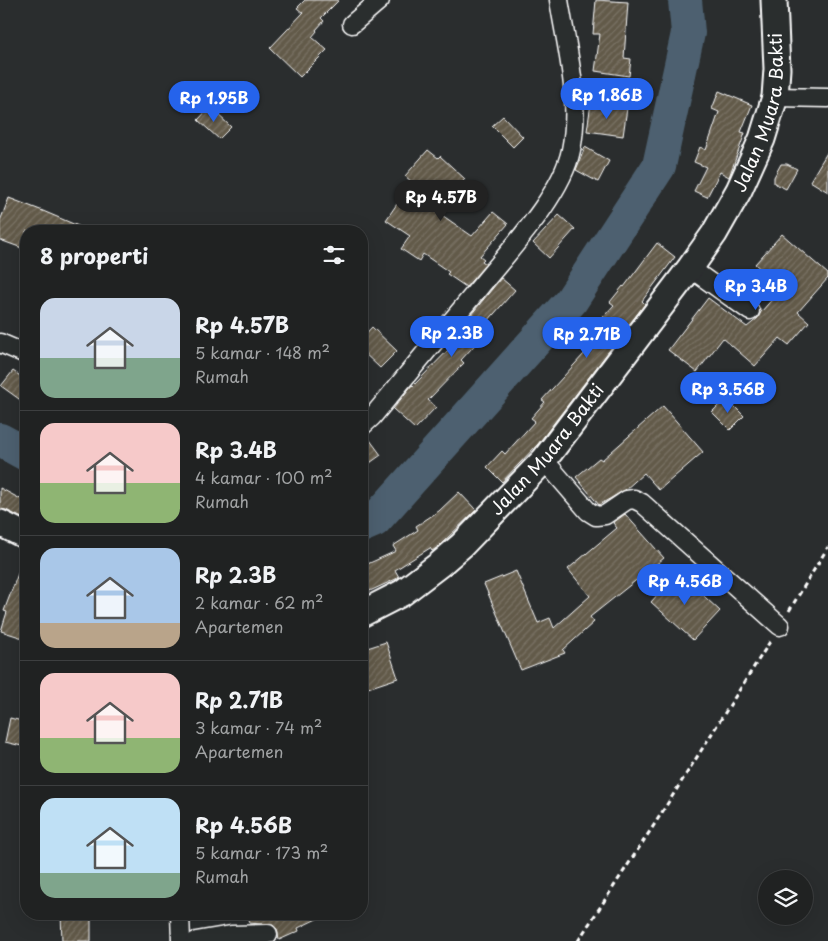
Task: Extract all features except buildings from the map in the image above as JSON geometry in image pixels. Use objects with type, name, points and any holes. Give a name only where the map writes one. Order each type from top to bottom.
[{"type":"street","points":[[352,24],[380,0]]},
{"type":"street","points":[[368,420],[503,259],[561,179],[570,152],[575,122],[575,96],[559,0]]},
{"type":"street","name":"Jalan Muara Bakti","points":[[368,610],[402,593],[440,564],[462,545],[544,460],[714,234],[739,190],[762,139],[775,97],[777,68],[774,0]]},
{"type":"street","points":[[775,97],[828,98]]},
{"type":"street","points":[[690,268],[750,311]]},
{"type":"street","points":[[0,343],[20,351]]},
{"type":"street","points":[[544,460],[588,510],[596,516],[605,515],[627,500],[634,499],[642,503],[780,626]]},
{"type":"street","points":[[0,523],[20,533]]},
{"type":"street","points":[[180,920],[181,941]]},
{"type":"street","points":[[196,941],[231,935],[268,934]]},
{"type":"path","points":[[578,941],[654,825],[828,547]]},
{"type":"waterway","points":[[368,523],[375,520],[571,301],[659,166],[688,33],[685,0]]},
{"type":"waterway","points":[[0,440],[20,451]]}]
